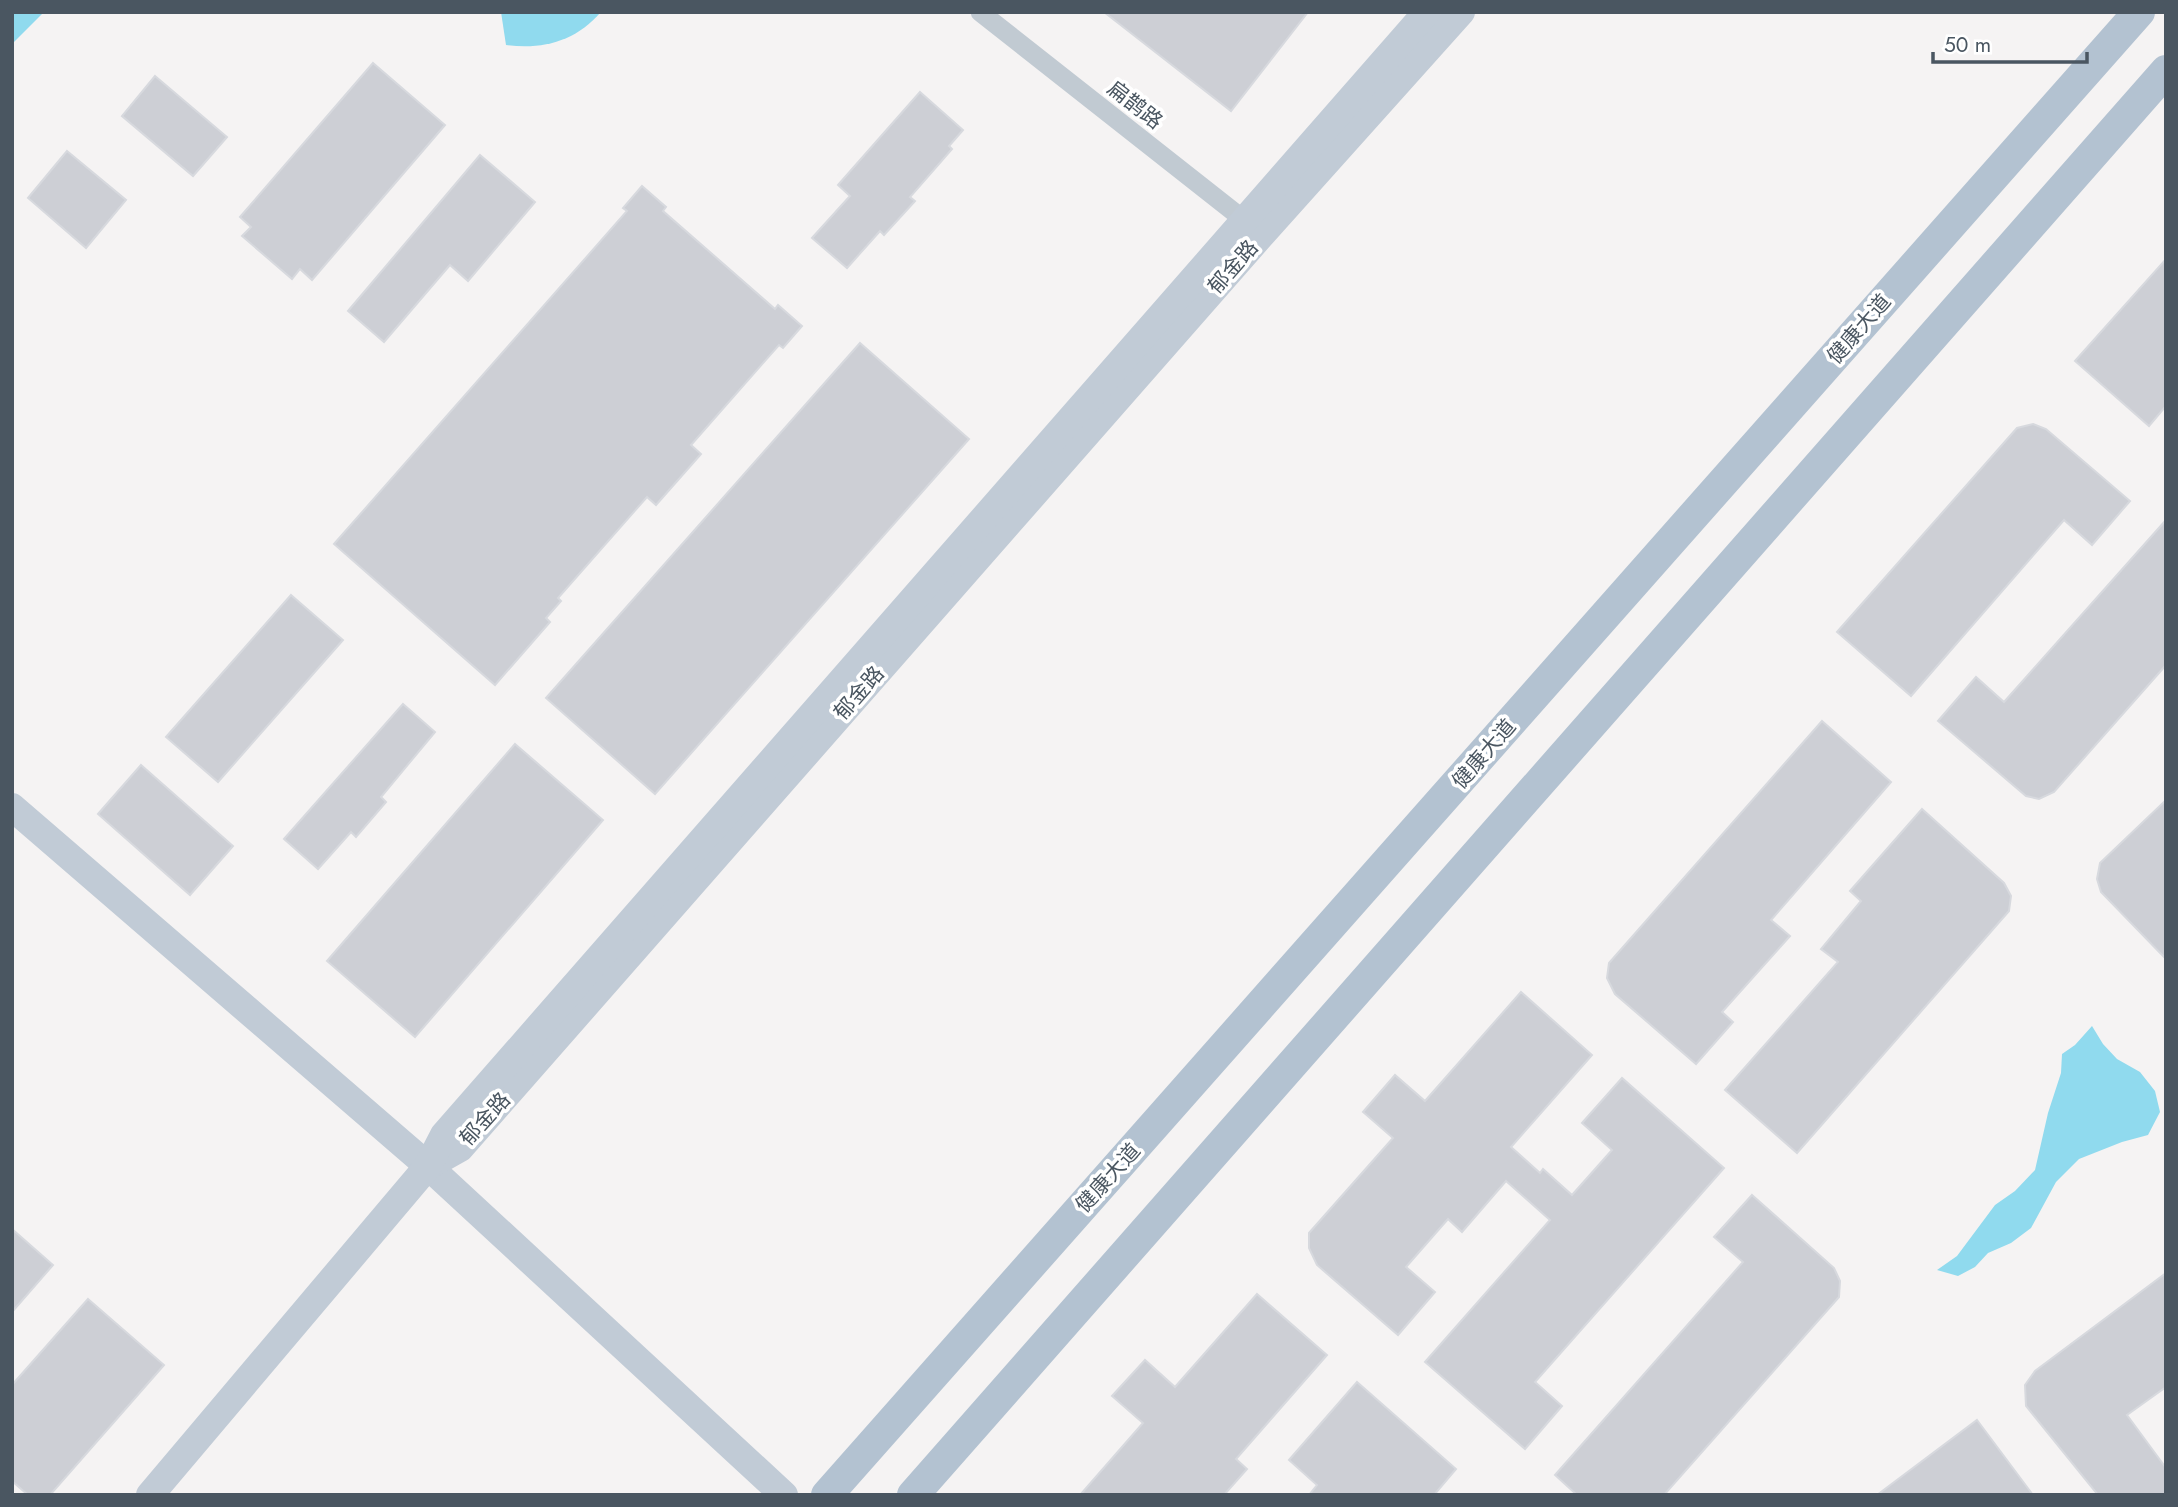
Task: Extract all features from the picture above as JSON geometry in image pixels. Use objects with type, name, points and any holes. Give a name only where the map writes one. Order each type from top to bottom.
[{"type":"main road","name":"健康大道","points":[[827,1495],[2139,12]]},
{"type":"main road","points":[[913,1495],[2166,71]]},
{"type":"street","name":"扁鹊路","points":[[980,12],[1253,227]]},
{"type":"street","name":"郁金路","points":[[428,1166],[460,1148],[1253,227],[1427,12]]},
{"type":"street","name":"郁金路","points":[[1253,227],[1461,12]]},
{"type":"street","points":[[12,807],[428,1166],[784,1495]]},
{"type":"street","points":[[150,1495],[428,1166]]},
{"type":"water","points":[[12,12],[44,12],[12,44]]},
{"type":"water","points":[[501,12],[601,12],[570,37],[546,44],[520,46],[506,45]]},
{"type":"water","points":[[2092,1026],[2103,1044],[2117,1059],[2140,1072],[2155,1091],[2160,1112],[2148,1135],[2079,1159],[2056,1182],[2031,1228],[2011,1243],[1988,1253],[1975,1267],[1958,1276],[1937,1270],[1957,1256],[1995,1205],[2015,1191],[2035,1170],[2048,1113],[2061,1073],[2062,1054],[2075,1045]]},
{"type":"building","points":[[1104,12],[1308,12],[1231,111]]},
{"type":"building","points":[[373,63],[445,125],[312,280],[300,269],[292,279],[242,236],[251,227],[240,217]]},
{"type":"building","points":[[155,76],[227,137],[193,176],[122,116]]},
{"type":"building","points":[[920,92],[963,130],[949,146],[952,149],[910,197],[915,201],[884,235],[880,231],[847,268],[812,238],[850,196],[838,185]]},
{"type":"building","points":[[67,151],[126,200],[86,248],[28,198]]},
{"type":"building","points":[[480,155],[535,202],[468,281],[450,265],[384,342],[348,311]]},
{"type":"building","points":[[642,186],[666,207],[663,211],[775,309],[778,305],[802,326],[783,348],[779,345],[691,445],[701,454],[656,505],[647,497],[558,598],[561,601],[546,618],[550,622],[495,685],[334,544],[627,211],[623,208]]},
{"type":"building","points":[[2166,259],[2166,406],[2149,426],[2075,361]]},
{"type":"building","points":[[860,343],[969,439],[655,794],[546,698]]},
{"type":"building","points":[[2033,424],[2046,429],[2130,501],[2092,545],[2064,520],[1911,696],[1837,632],[2017,428]]},
{"type":"building","points":[[2166,520],[2166,665],[2054,792],[2039,799],[2026,796],[1938,721],[1976,677],[2004,702]]},
{"type":"building","points":[[291,595],[343,640],[218,782],[166,737]]},
{"type":"building","points":[[403,704],[435,732],[381,797],[386,802],[356,837],[351,832],[318,869],[284,839]]},
{"type":"building","points":[[1822,721],[1891,782],[1771,920],[1790,936],[1722,1012],[1733,1022],[1696,1064],[1615,994],[1607,978],[1609,963]]},
{"type":"building","points":[[515,744],[603,820],[415,1037],[327,961]]},
{"type":"building","points":[[141,765],[233,846],[190,895],[98,814]]},
{"type":"building","points":[[2166,800],[2166,959],[2101,892],[2097,879],[2100,863]]},
{"type":"building","points":[[1922,809],[2004,883],[2011,896],[2009,911],[1797,1153],[1725,1090],[1838,962],[1821,949],[1861,901],[1850,891]]},
{"type":"building","points":[[1521,992],[1592,1055],[1511,1147],[1540,1173],[1543,1169],[1572,1195],[1612,1150],[1582,1123],[1622,1078],[1724,1168],[1535,1382],[1562,1406],[1525,1449],[1425,1362],[1550,1220],[1506,1181],[1462,1232],[1448,1219],[1406,1267],[1435,1292],[1398,1335],[1317,1265],[1309,1248],[1309,1233],[1393,1138],[1363,1112],[1395,1075],[1425,1101]]},
{"type":"building","points":[[1752,1195],[1834,1268],[1840,1281],[1839,1297],[1664,1495],[1577,1495],[1555,1475],[1743,1262],[1714,1237]]},
{"type":"building","points":[[12,1229],[53,1265],[12,1312]]},
{"type":"building","points":[[2166,1273],[2166,1387],[2127,1415],[2166,1468],[2166,1495],[2098,1495],[2026,1406],[2025,1385],[2035,1371]]},
{"type":"building","points":[[1257,1294],[1327,1355],[1236,1459],[1247,1469],[1224,1495],[1080,1495],[1143,1423],[1112,1396],[1145,1360],[1175,1387]]},
{"type":"building","points":[[88,1299],[164,1365],[50,1495],[28,1495],[12,1481],[12,1385]]},
{"type":"building","points":[[1357,1382],[1456,1469],[1434,1495],[1309,1495],[1317,1485],[1289,1460]]},
{"type":"building","points":[[1977,1420],[2033,1495],[1877,1495]]}]
